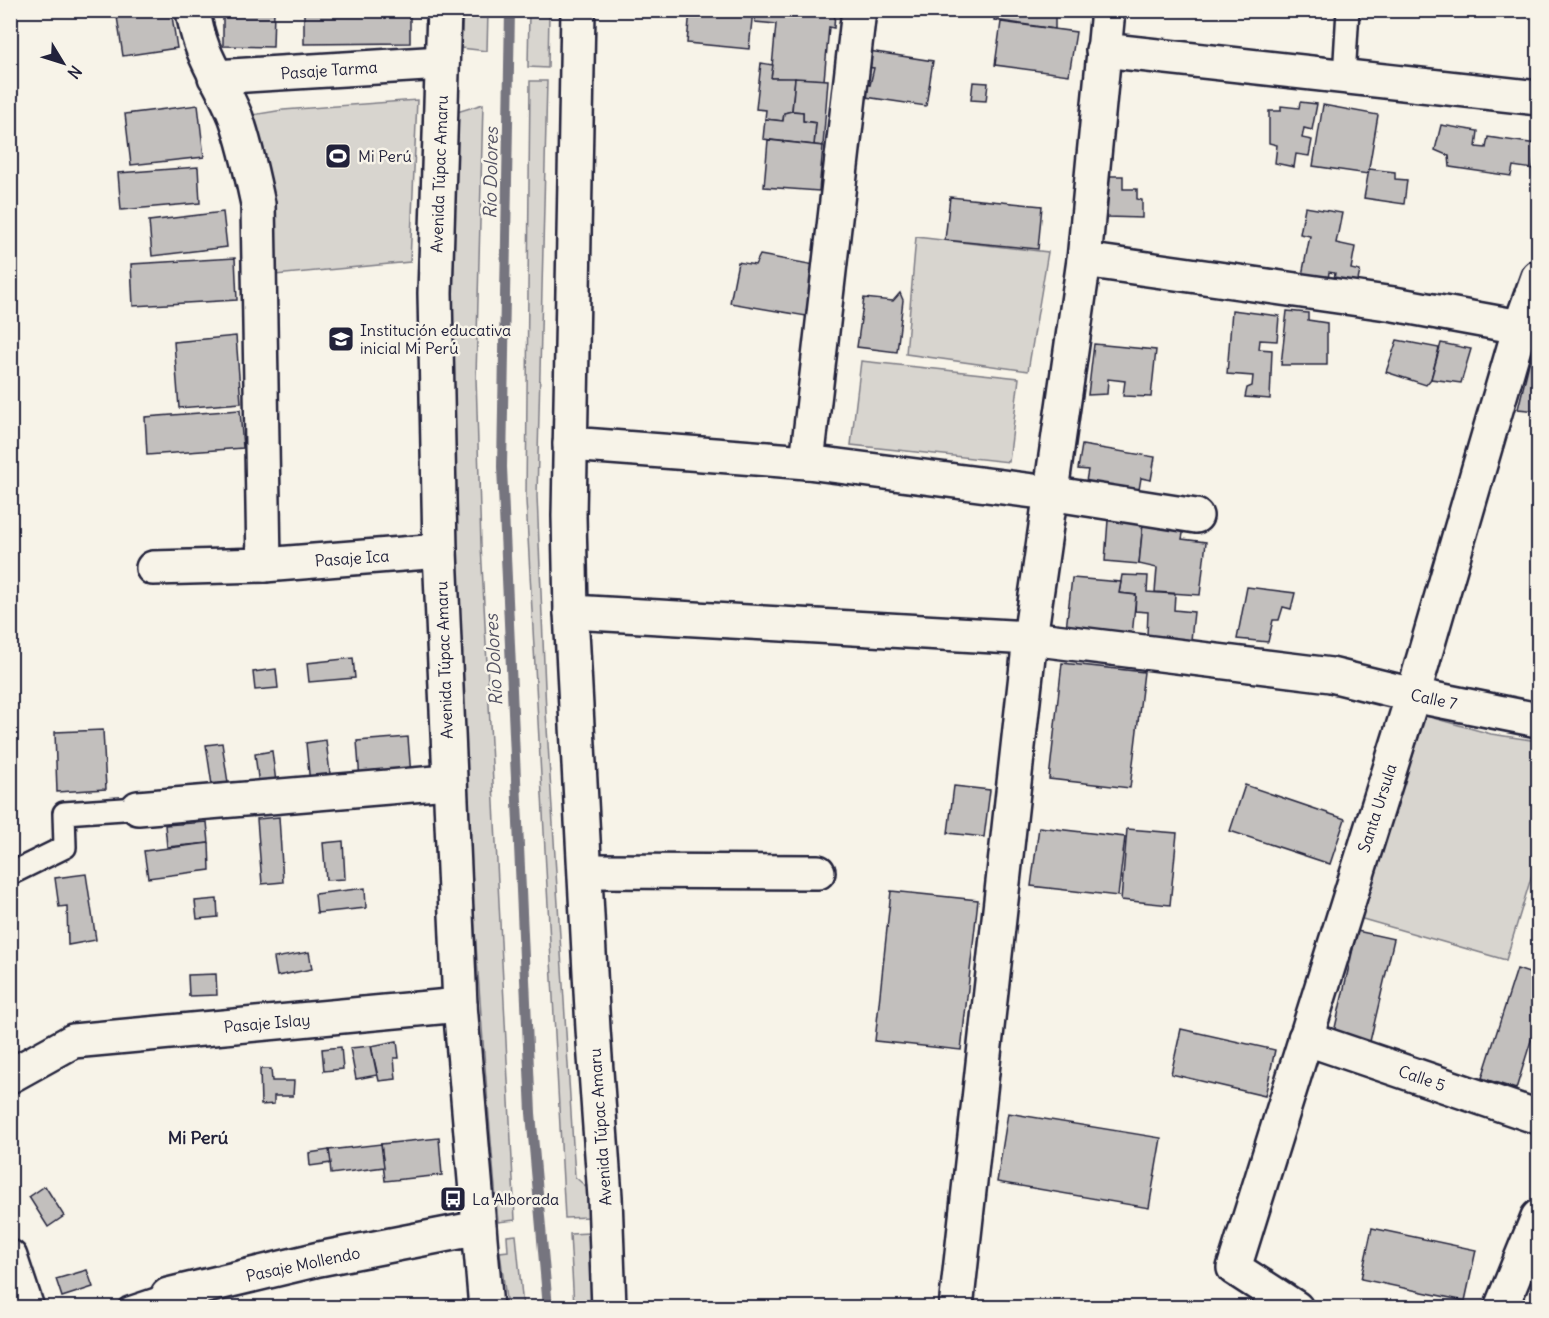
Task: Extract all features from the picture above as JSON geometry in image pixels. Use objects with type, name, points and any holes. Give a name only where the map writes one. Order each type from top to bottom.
[{"type":"street","points":[[193,10],[197,37],[235,118],[250,165],[258,204],[264,565]]},
{"type":"street","name":"Avenida Túpac Amaru","points":[[444,10],[435,293],[440,551],[448,782],[460,1005],[486,1308]]},
{"type":"street","name":"Avenida Túpac Amaru","points":[[578,10],[570,444],[571,612],[609,1308]]},
{"type":"street","points":[[807,462],[859,10]]},
{"type":"street","points":[[956,1308],[1030,638],[1084,260],[1108,10]]},
{"type":"street","points":[[1103,50],[1539,98]]},
{"type":"street","name":"Pasaje Tarma","points":[[215,77],[442,63]]},
{"type":"street","points":[[1084,260],[1394,304],[1520,327]]},
{"type":"street","name":"Santa Ursula","points":[[1296,1308],[1234,1268],[1413,695],[1520,327],[1538,277]]},
{"type":"street","points":[[570,444],[807,462],[1049,493],[1196,516]]},
{"type":"street","name":"Pasaje Ica","points":[[153,568],[264,565],[440,551]]},
{"type":"street","name":"Calle 7","points":[[571,612],[1030,638],[1331,675],[1413,695],[1539,720]]},
{"type":"street","points":[[138,808],[448,782]]},
{"type":"street","points":[[586,871],[818,872]]},
{"type":"street","name":"Pasaje Islay","points":[[10,1076],[73,1041],[460,1005]]},
{"type":"street","name":"Calle 5","points":[[1305,1038],[1539,1117]]},
{"type":"street","points":[[1501,1308],[1539,1217]]},
{"type":"street","name":"Pasaje Mollendo","points":[[168,1295],[320,1259],[479,1228]]},
{"type":"street","points":[[10,1257],[27,1308]]},
{"type":"lane","points":[[1344,77],[1348,10]]},
{"type":"lane","points":[[10,874],[65,847],[64,813],[138,808]]},
{"type":"lane","name":"Pasaje Mollendo","points":[[129,1308],[168,1295]]},
{"type":"shaded area","points":[[463,11],[488,11],[487,51],[461,48]]},
{"type":"shaded area","points":[[529,11],[549,11],[548,68],[528,67]]},
{"type":"shaded area","points":[[530,81],[547,81],[537,496],[546,712],[575,1177],[589,1189],[589,1217],[565,1218],[526,500]]},
{"type":"shaded area","name":"Mi Perú","points":[[417,100],[410,262],[275,275],[252,115],[283,110]]},
{"type":"shaded area","points":[[483,104],[476,377],[481,545],[515,1220],[498,1222],[473,907],[454,485],[453,280],[457,112]]},
{"type":"shaded area","points":[[916,237],[1048,252],[1028,371],[906,354]]},
{"type":"shaded area","points":[[861,361],[1019,378],[1009,462],[851,445]]},
{"type":"shaded area","points":[[1426,716],[1491,734],[1538,741],[1538,855],[1506,960],[1359,918]]},
{"type":"shaded area","points":[[589,1233],[592,1307],[574,1307],[570,1234]]},
{"type":"shaded area","points":[[516,1235],[523,1307],[507,1307],[500,1252],[508,1251],[507,1236]]},
{"type":"building","points":[[116,10],[171,10],[177,48],[123,56]]},
{"type":"building","points":[[223,10],[274,10],[273,47],[223,46]]},
{"type":"building","points":[[304,10],[410,10],[410,43],[304,44]]},
{"type":"building","points":[[690,10],[753,10],[749,49],[687,43]]},
{"type":"building","points":[[756,10],[835,10],[834,28],[829,27],[824,80],[771,78],[776,24],[755,22]]},
{"type":"building","points":[[995,10],[1067,10],[1055,12],[1055,29],[994,20]]},
{"type":"building","points":[[1001,22],[1076,32],[1069,75],[995,65]]},
{"type":"building","points":[[869,51],[933,61],[926,106],[859,96],[861,83],[870,85],[874,68],[866,67]]},
{"type":"building","points":[[761,63],[773,65],[771,78],[795,78],[792,111],[784,113],[783,121],[765,119],[766,110],[756,109]]},
{"type":"building","points":[[795,78],[828,80],[823,146],[814,145],[816,123],[803,121],[803,112],[792,111]]},
{"type":"building","points":[[973,82],[988,83],[986,101],[971,100]]},
{"type":"building","points":[[1300,102],[1317,104],[1312,130],[1304,128],[1302,138],[1312,140],[1309,156],[1296,154],[1294,167],[1275,163],[1277,145],[1269,143],[1269,111],[1281,111],[1281,106],[1299,108]]},
{"type":"building","points":[[198,105],[204,157],[131,165],[125,114]]},
{"type":"building","points":[[1323,105],[1378,115],[1368,174],[1313,166]]},
{"type":"building","points":[[803,112],[803,121],[816,123],[814,145],[763,139],[765,119],[783,121],[784,113]]},
{"type":"building","points":[[1441,125],[1478,131],[1476,147],[1486,148],[1488,137],[1537,144],[1533,169],[1513,166],[1511,176],[1450,167],[1449,156],[1435,150]]},
{"type":"building","points":[[768,140],[823,146],[819,191],[764,187]]},
{"type":"building","points":[[198,167],[200,203],[121,210],[118,173]]},
{"type":"building","points":[[1369,169],[1395,172],[1395,179],[1407,180],[1404,204],[1364,198]]},
{"type":"building","points":[[1109,176],[1123,176],[1123,189],[1137,189],[1137,199],[1142,200],[1142,218],[1107,217]]},
{"type":"building","points":[[950,197],[1042,206],[1038,249],[945,240]]},
{"type":"building","points":[[1305,207],[1342,213],[1336,243],[1355,247],[1351,269],[1360,271],[1356,290],[1333,285],[1335,273],[1329,272],[1328,280],[1302,275],[1310,236],[1300,234]]},
{"type":"building","points":[[223,212],[227,247],[152,256],[149,221]]},
{"type":"building","points":[[760,255],[815,265],[806,316],[730,303],[738,262],[755,265]]},
{"type":"building","points":[[235,258],[237,300],[133,306],[131,264]]},
{"type":"building","points":[[900,293],[903,300],[897,352],[857,347],[864,298],[893,301]]},
{"type":"building","points":[[1232,310],[1279,316],[1277,341],[1260,340],[1259,349],[1272,350],[1270,399],[1245,397],[1247,388],[1252,386],[1253,376],[1227,374]]},
{"type":"building","points":[[1287,311],[1308,313],[1308,320],[1327,323],[1327,365],[1281,365]]},
{"type":"building","points":[[1538,326],[1538,411],[1518,409]]},
{"type":"building","points":[[236,336],[241,403],[179,408],[174,342]]},
{"type":"building","points":[[1397,340],[1439,348],[1431,379],[1426,385],[1386,372]]},
{"type":"building","points":[[1441,343],[1471,349],[1461,383],[1431,379]]},
{"type":"building","points":[[1094,344],[1156,350],[1151,397],[1123,396],[1125,381],[1108,379],[1107,394],[1088,395]]},
{"type":"building","points":[[240,410],[243,448],[147,455],[145,417]]},
{"type":"building","points":[[1082,445],[1155,457],[1151,480],[1141,478],[1137,502],[1084,493],[1088,470],[1078,469]]},
{"type":"building","points":[[1108,520],[1143,523],[1139,564],[1105,561]]},
{"type":"building","points":[[1143,523],[1184,528],[1182,539],[1206,542],[1200,595],[1155,592],[1157,568],[1139,564]]},
{"type":"building","points":[[1122,575],[1148,576],[1147,592],[1175,594],[1174,610],[1194,612],[1191,640],[1147,636],[1148,612],[1135,611],[1136,595],[1119,593]]},
{"type":"building","points":[[1072,578],[1121,582],[1119,593],[1136,595],[1132,636],[1066,629]]},
{"type":"building","points":[[1247,587],[1295,593],[1291,609],[1283,607],[1279,620],[1273,620],[1268,642],[1237,639]]},
{"type":"building","points":[[353,658],[355,678],[309,682],[307,663]]},
{"type":"building","points":[[1062,663],[1144,672],[1130,788],[1049,779]]},
{"type":"building","points":[[276,669],[278,688],[255,690],[253,672]]},
{"type":"building","points":[[103,730],[106,789],[57,792],[55,732]]},
{"type":"building","points":[[408,737],[411,776],[360,780],[357,741]]},
{"type":"building","points":[[326,740],[331,782],[310,784],[306,743]]},
{"type":"building","points":[[222,743],[228,783],[212,785],[206,745]]},
{"type":"building","points":[[272,751],[277,790],[260,793],[255,754]]},
{"type":"building","points":[[1245,785],[1345,819],[1330,864],[1230,831]]},
{"type":"building","points":[[954,786],[990,790],[984,837],[948,833]]},
{"type":"building","points":[[279,817],[283,882],[262,884],[257,819]]},
{"type":"building","points":[[207,822],[209,843],[167,847],[165,825]]},
{"type":"building","points":[[1039,827],[1125,837],[1118,896],[1031,886]]},
{"type":"building","points":[[1127,829],[1177,833],[1170,905],[1121,900]]},
{"type":"building","points":[[343,841],[345,879],[326,880],[323,843]]},
{"type":"building","points":[[209,843],[210,870],[148,878],[144,851]]},
{"type":"building","points":[[86,874],[96,940],[68,945],[67,906],[59,907],[55,878]]},
{"type":"building","points":[[365,888],[366,908],[317,913],[315,894]]},
{"type":"building","points":[[891,891],[978,900],[961,1050],[875,1041]]},
{"type":"building","points":[[217,899],[218,917],[197,919],[195,901]]},
{"type":"building","points":[[1357,931],[1394,939],[1368,1050],[1332,1041]]},
{"type":"building","points":[[309,952],[312,969],[277,976],[274,958]]},
{"type":"building","points":[[1517,969],[1538,976],[1538,1018],[1516,1089],[1482,1078]]},
{"type":"building","points":[[216,974],[217,995],[189,996],[188,975]]},
{"type":"building","points":[[1181,1029],[1275,1050],[1265,1096],[1171,1074]]},
{"type":"building","points":[[397,1041],[399,1058],[394,1058],[396,1079],[379,1081],[371,1046]]},
{"type":"building","points":[[371,1046],[377,1075],[356,1079],[350,1048]]},
{"type":"building","points":[[341,1047],[343,1069],[324,1071],[322,1049]]},
{"type":"building","points":[[260,1069],[271,1069],[272,1081],[294,1081],[293,1096],[274,1096],[274,1104],[261,1105]]},
{"type":"building","points":[[1008,1113],[1161,1138],[1149,1208],[997,1182]]},
{"type":"building","points":[[439,1138],[442,1175],[385,1181],[381,1144]]},
{"type":"building","points":[[381,1144],[384,1167],[331,1174],[329,1150]]},
{"type":"building","points":[[329,1150],[331,1163],[310,1166],[309,1153]]},
{"type":"building","points":[[45,1186],[64,1216],[48,1227],[29,1197]]},
{"type":"building","points":[[1372,1228],[1476,1250],[1465,1301],[1361,1279]]},
{"type":"building","points":[[87,1270],[93,1287],[62,1297],[56,1279]]},
{"type":"waterway","name":"Río Dolores","points":[[510,10],[502,467],[531,1113],[548,1308]]},
{"type":"place","name":"Mi Perú","points":[[338,156]]},
{"type":"place","name":"Institución educativa inicial Mi Perú","points":[[341,339]]},
{"type":"place","name":"La Alborada","points":[[453,1199]]},
{"type":"district","name":"Mi Perú","points":[[198,1138]]}]
